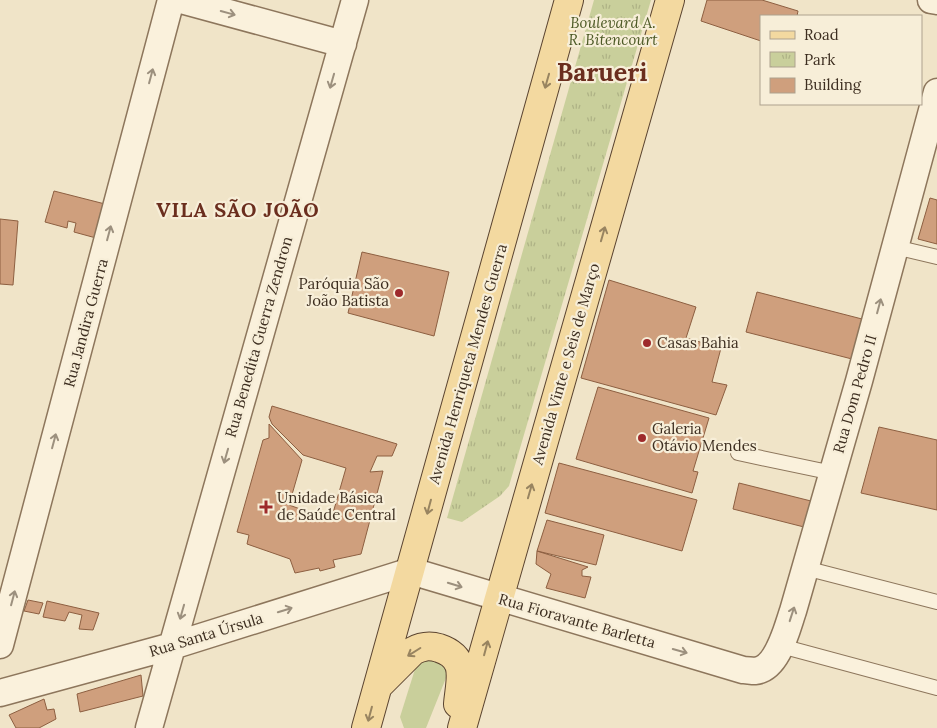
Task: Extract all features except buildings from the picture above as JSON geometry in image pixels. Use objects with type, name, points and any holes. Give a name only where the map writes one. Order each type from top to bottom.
[{"type":"main road","name":"Avenida Henriqueta Mendes Guerra","points":[[366,728],[569,0]]},
{"type":"main road","name":"Avenida Vinte e Seis de Março","points":[[462,728],[670,0]]},
{"type":"main road","points":[[378,686],[406,656],[420,647],[434,646],[448,651],[460,662],[461,672],[456,728]]},
{"type":"street","name":"Rua Jandira Guerra","points":[[0,645],[171,0]]},
{"type":"street","points":[[180,0],[343,44]]},
{"type":"street","name":"Rua Benedita Guerra Zendron","points":[[148,728],[354,0]]},
{"type":"street","points":[[931,0],[937,1]]},
{"type":"street","name":"Rua Dom Pedro II","points":[[743,670],[757,671],[770,663],[781,646],[806,568],[895,247],[931,142],[937,92]]},
{"type":"street","name":"Rua Fioravante Barletta","points":[[411,571],[743,670]]},
{"type":"street","name":"Rua Santa Úrsula","points":[[0,693],[172,646],[411,571]]},
{"type":"lane","points":[[895,247],[937,257]]},
{"type":"lane","points":[[738,452],[832,473]]},
{"type":"lane","points":[[806,568],[937,602]]},
{"type":"lane","points":[[781,646],[937,688]]},
{"type":"green space","name":"Boulevard A. R. Bitencourt","points":[[594,0],[651,0],[509,486],[500,496],[462,522],[447,518]]},
{"type":"green space","points":[[421,650],[445,655],[448,673],[426,728],[404,728],[400,717]]},
{"type":"place","name":"Paróquia São João Batista","points":[[399,293]]},
{"type":"place","name":"Casas Bahia","points":[[647,343]]},
{"type":"place","name":"Galeria Otávio Mendes","points":[[642,438]]},
{"type":"place","name":"Unidade Básica de Saúde Central","points":[[266,507]]},
{"type":"district","name":"Barueri","points":[[602,72]]},
{"type":"district","name":"VILA SÃO JOÃO","points":[[238,210]]}]
